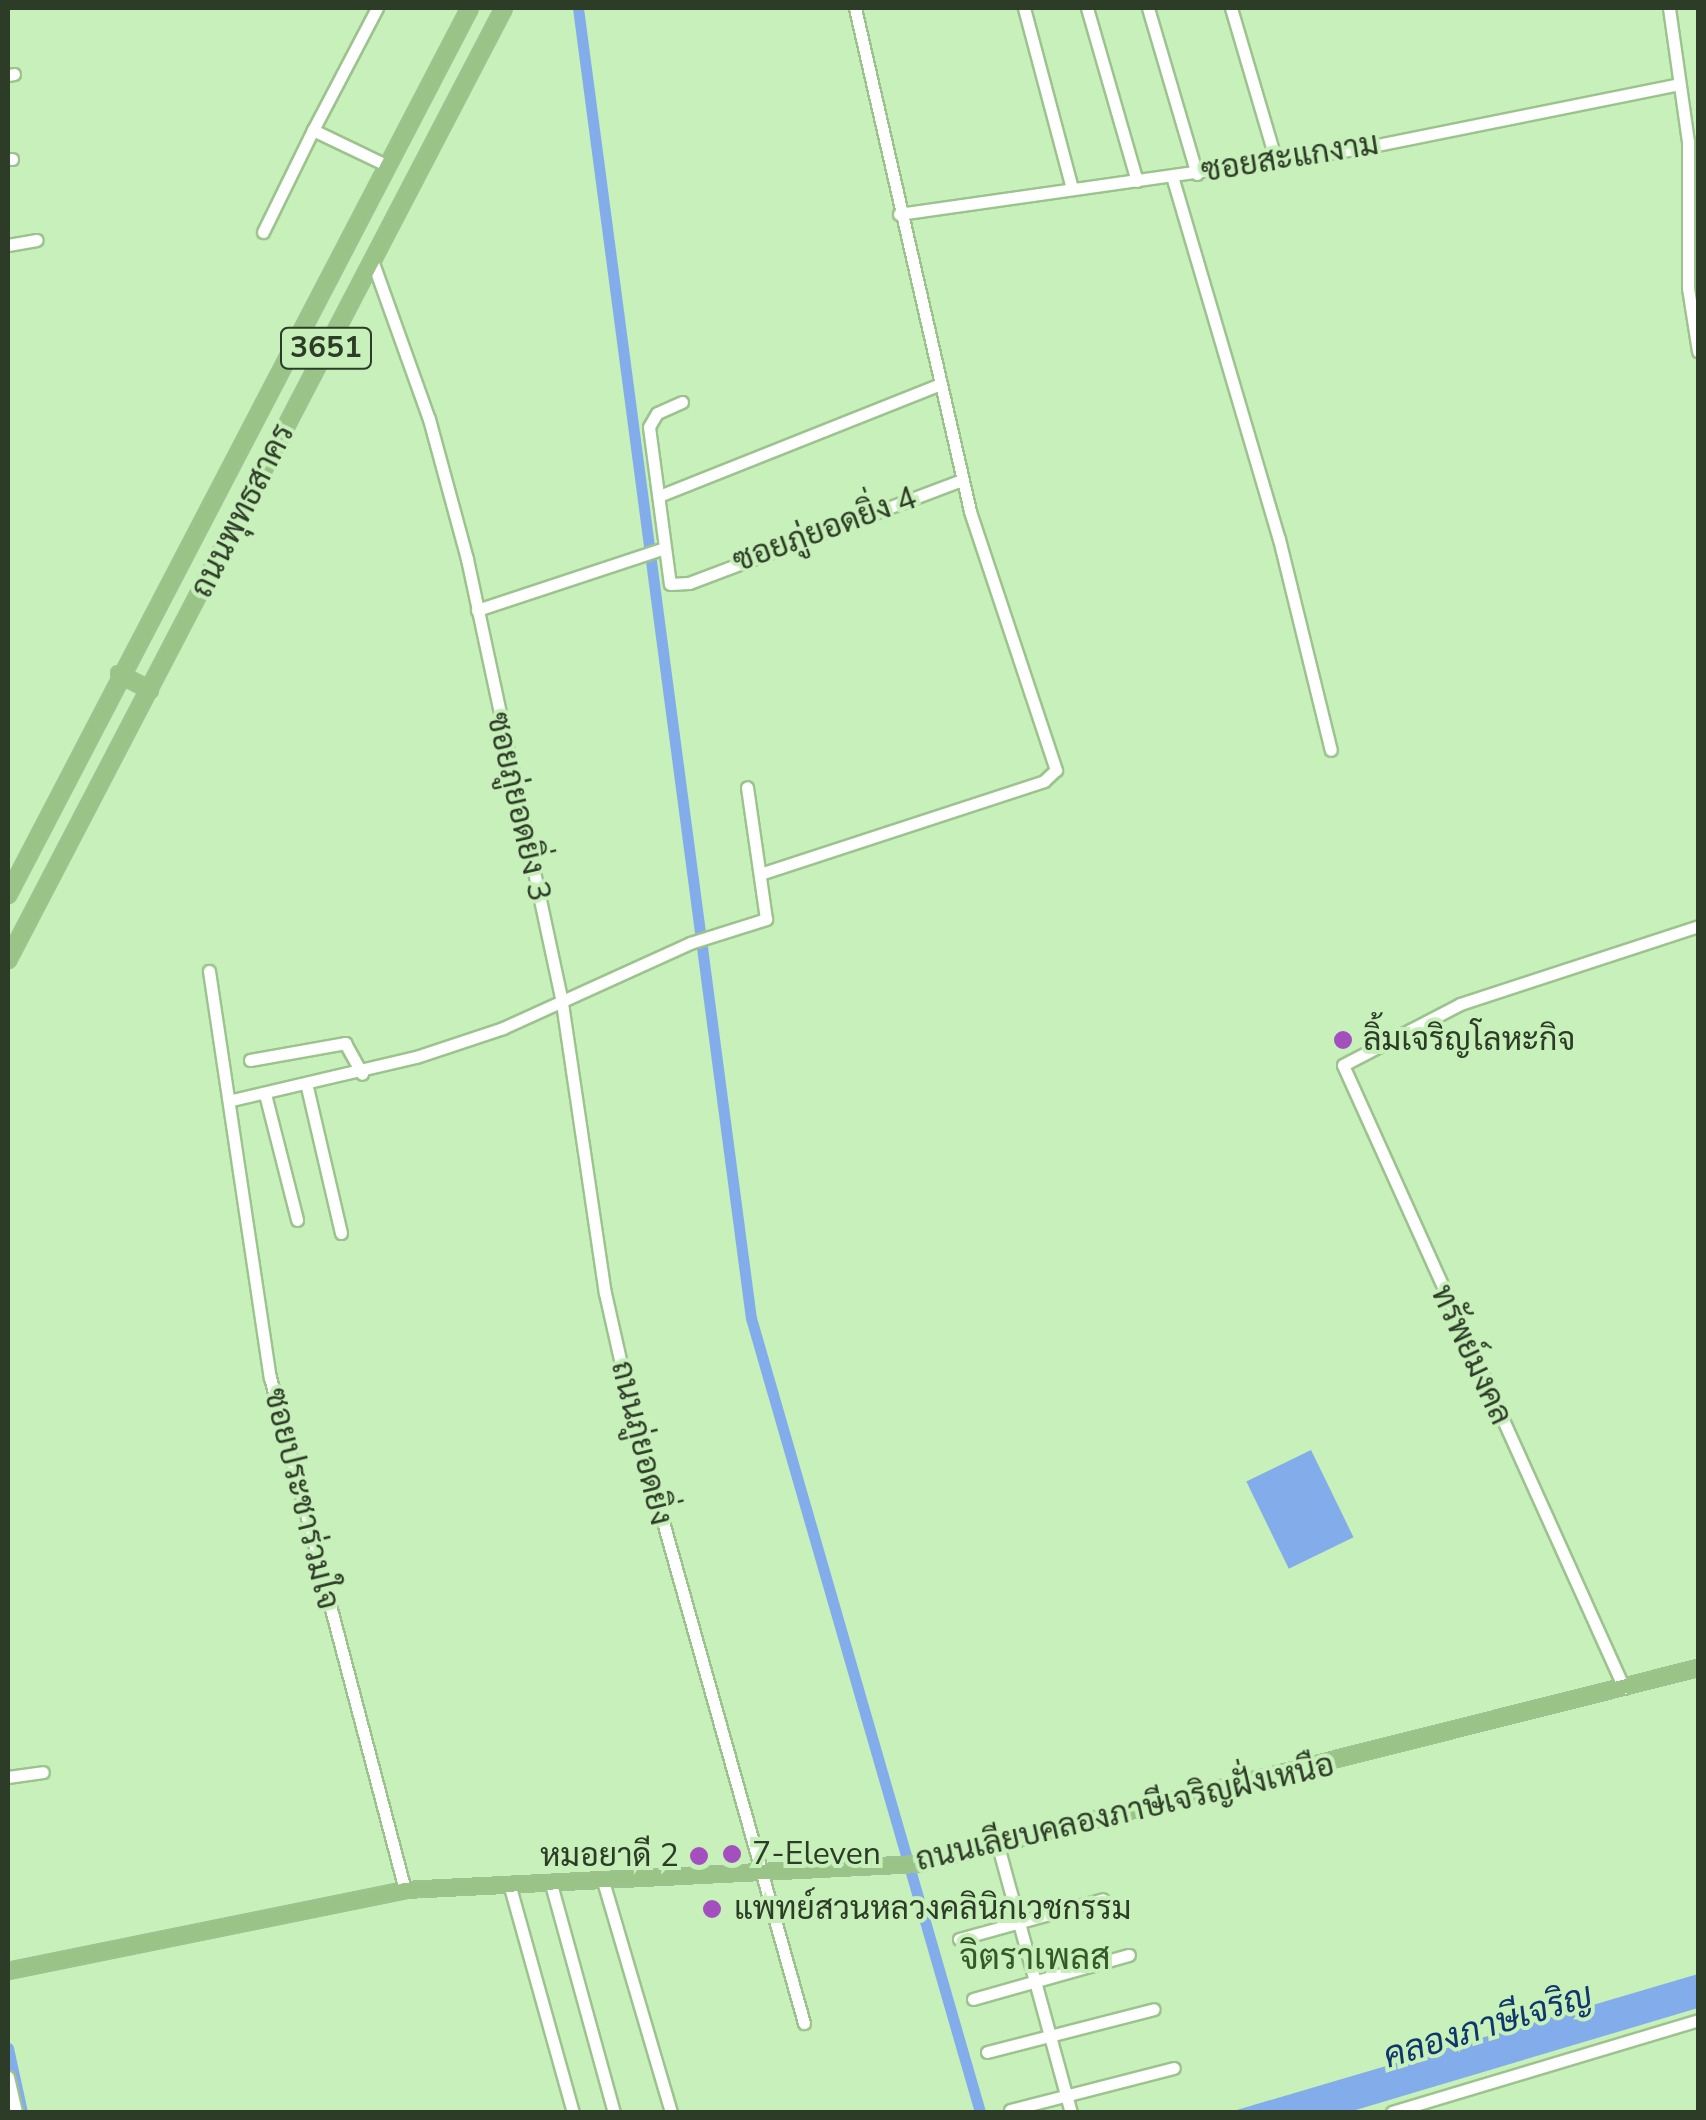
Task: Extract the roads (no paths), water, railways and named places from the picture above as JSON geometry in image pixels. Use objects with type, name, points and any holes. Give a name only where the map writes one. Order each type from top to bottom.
[{"type":"main road","name":"ถนนพุทธสาคร","points":[[8,895],[470,8]]},
{"type":"main road","name":"ถนนพุทธสาคร","points":[[8,960],[504,8]]},
{"type":"main road","points":[[120,674],[150,690]]},
{"type":"main road","name":"ถนนเลียบคลองภาษีเจริญฝั่งเหนือ","points":[[8,1971],[405,1890],[912,1865],[1698,1668]]},
{"type":"street","points":[[263,232],[378,8]]},
{"type":"street","points":[[760,874],[1044,781],[1056,770],[962,480],[898,214],[855,8]]},
{"type":"street","points":[[1024,8],[1072,190]]},
{"type":"street","points":[[1087,8],[1136,181]]},
{"type":"street","points":[[1148,8],[1197,174]]},
{"type":"street","points":[[1230,8],[1276,161]]},
{"type":"street","points":[[1669,8],[1679,84],[1693,135],[1688,288],[1698,351]]},
{"type":"street","name":"ซอยสะแกงาม","points":[[898,214],[1276,161],[1679,84]]},
{"type":"street","points":[[313,130],[388,166]]},
{"type":"street","points":[[1172,176],[1279,538],[1332,750]]},
{"type":"street","points":[[8,245],[38,240]]},
{"type":"street","name":"ซอยภู่ยอดยิ่ง 3","points":[[372,260],[429,419],[477,610],[562,1003]]},
{"type":"street","points":[[659,496],[940,384]]},
{"type":"street","points":[[477,610],[664,548],[650,418],[682,402]]},
{"type":"street","name":"ซอยภู่ยอดยิ่ง 4","points":[[664,548],[670,584],[689,583],[962,480]]},
{"type":"street","points":[[232,1100],[362,1074],[562,1003],[690,943],[766,919],[748,787]]},
{"type":"street","name":"ทรัพย์มงคล","points":[[1624,1688],[1346,1084],[1343,1065],[1349,1056],[1465,1002],[1698,926]]},
{"type":"street","name":"ซอยประชาร่วมใจ","points":[[209,972],[232,1100],[270,1377],[405,1890]]},
{"type":"street","name":"ถนนภู่ยอดยิ่ง","points":[[562,1003],[605,1293],[627,1391],[676,1586],[764,1874],[804,2023]]},
{"type":"street","points":[[250,1060],[344,1043],[362,1074]]},
{"type":"street","points":[[307,1087],[340,1233]]},
{"type":"street","points":[[265,1094],[297,1220]]},
{"type":"street","points":[[8,1777],[43,1772]]},
{"type":"street","points":[[998,1846],[1071,2112]]},
{"type":"street","points":[[603,1882],[671,2112]]},
{"type":"street","points":[[551,1884],[614,2112]]},
{"type":"street","points":[[510,1887],[574,2112]]},
{"type":"street","points":[[959,1939],[1103,1899]]},
{"type":"street","points":[[973,1999],[1129,1955]]},
{"type":"street","points":[[987,2052],[1154,2010]]},
{"type":"street","points":[[1392,2112],[1698,2020]]},
{"type":"street","points":[[1010,2110],[1174,2068]]},
{"type":"street","points":[[8,2077],[16,2112]]},
{"type":"water","points":[[1311,1450],[1354,1537],[1289,1569],[1246,1482]]},
{"type":"water","points":[[1698,1974],[1698,2008],[1349,2112],[1230,2112]]},
{"type":"waterway","points":[[578,8],[751,1318],[980,2112]]},
{"type":"waterway","points":[[8,2048],[22,2112]]},
{"type":"place","name":"ลิ้มเจริญโลหะกิจ","points":[[1343,1040]]},
{"type":"place","name":"7-Eleven","points":[[732,1854]]},
{"type":"place","name":"หมอยาดี 2","points":[[699,1856]]},
{"type":"place","name":"แพทย์สวนหลวงคลินิกเวชกรรม","points":[[712,1909]]},
{"type":"district","name":"จิตราเพลส","points":[[1035,1958]]},
{"type":"water label","name":"คลองภาษีเจริญ","points":[[1488,2026]]}]
